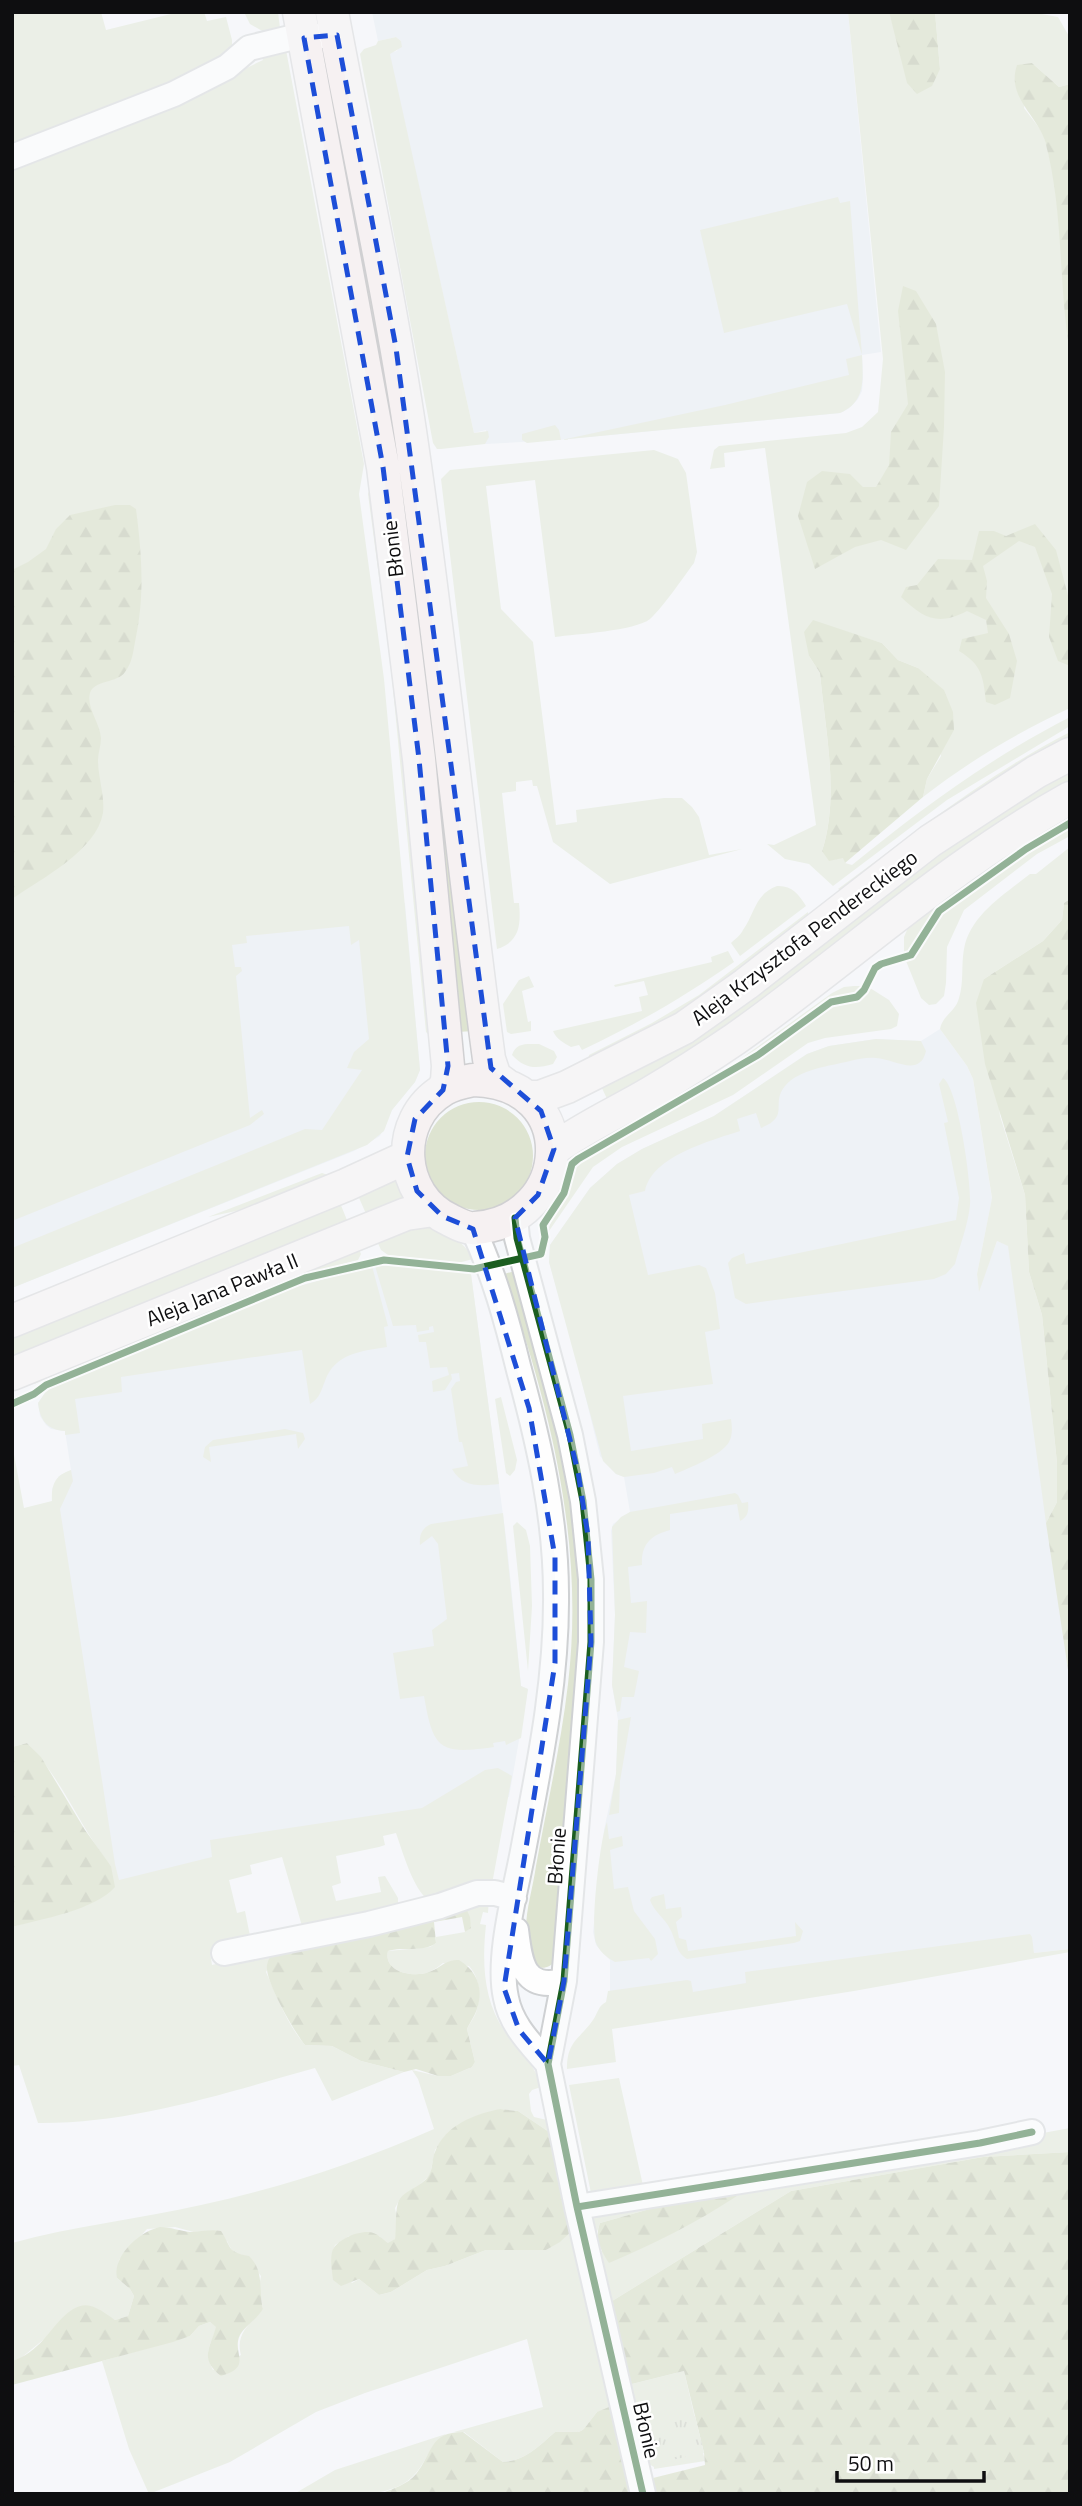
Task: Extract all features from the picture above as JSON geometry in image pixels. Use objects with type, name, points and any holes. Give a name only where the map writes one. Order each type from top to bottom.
[{"type":"main road","name":"Błonie","points":[[335,24],[410,434],[435,615],[489,1059],[495,1077],[516,1090]]},
{"type":"main road","name":"Błonie","points":[[301,25],[383,467],[419,758],[448,1066],[443,1090]]},
{"type":"main road","name":"Aleja Krzysztofa Pendereckiego","points":[[516,1090],[540,1097],[567,1087],[684,1028],[746,984],[930,841],[1036,772],[1070,754]]},
{"type":"main road","name":"Aleja Krzysztofa Pendereckiego","points":[[554,1149],[576,1133],[649,1094],[733,1040],[817,979],[914,902],[1022,824],[1070,798]]},
{"type":"main road","points":[[473,1080],[516,1090],[541,1111],[550,1129],[554,1149],[550,1171],[538,1195],[515,1218],[473,1229],[442,1216],[417,1191],[410,1174],[408,1137],[415,1119],[427,1102],[443,1090],[473,1080]]},
{"type":"main road","points":[[12,1321],[346,1185],[407,1157]]},
{"type":"main road","name":"Aleja Jana Pawła II","points":[[12,1374],[405,1214],[434,1210]]},
{"type":"street","points":[[12,157],[186,88],[227,67],[243,56],[249,48],[301,25],[335,24]]},
{"type":"street","name":"Błonie","points":[[515,1218],[519,1247],[555,1375],[578,1472],[588,1536],[591,1579],[591,1642],[564,1981],[548,2064],[577,2207],[643,2494]]},
{"type":"street","name":"Błonie","points":[[473,1229],[489,1265],[503,1308],[529,1408],[548,1495],[555,1557],[555,1664],[542,1752],[514,1898],[504,1974],[506,2002],[519,2030],[548,2064]]},
{"type":"street","points":[[224,1954],[369,1924],[440,1906],[477,1893],[495,1893],[514,1898],[519,1950],[528,1975],[537,1983],[564,1981]]},
{"type":"street","points":[[577,2207],[980,2143],[1032,2132]]},
{"type":"highlighted area","points":[[337,35],[396,348],[491,1068],[541,1111],[554,1149],[538,1195],[515,1218],[578,1472],[588,1536],[591,1642],[564,1981],[548,2064],[519,2030],[504,1988],[555,1663],[555,1557],[529,1408],[473,1229],[442,1216],[417,1191],[407,1157],[415,1119],[443,1090],[448,1066],[419,759],[383,467],[304,38]]},
{"type":"shaded area","points":[[372,12],[848,12],[881,352],[862,355],[862,391],[858,399],[840,413],[558,440],[485,444],[486,430],[474,433],[389,53],[397,51],[401,41],[396,37],[378,41]]},
{"type":"shaded area","points":[[405,903],[420,1070],[415,1082],[392,1110],[380,1136],[354,1151],[12,1288],[12,1201],[172,923]]},
{"type":"shaded area","points":[[940,1029],[967,1066],[973,1079],[992,1199],[977,1274],[979,1290],[997,1241],[1009,1246],[1070,1683],[1070,1949],[1034,1953],[1033,1948],[610,2018],[610,1960],[596,1945],[593,1932],[604,1830],[616,1774],[618,1720],[612,1685],[615,1615],[611,1531],[613,1524],[630,1512],[624,1477],[616,1474],[600,1456],[549,1262],[550,1245],[590,1188],[617,1164],[642,1149],[714,1116],[807,1054],[829,1046],[876,1039],[921,1041]]},
{"type":"shaded area","points":[[399,1265],[471,1274],[507,1545],[521,1686],[528,1689],[509,1797],[115,1887],[52,1489],[59,1476],[71,1470],[65,1431],[51,1429],[46,1425],[40,1416],[38,1403],[47,1390],[292,1288],[372,1266]]},
{"type":"green space","points":[[12,12],[101,12],[106,30],[179,12],[204,12],[207,21],[226,17],[232,40],[232,55],[208,68],[12,147]]},
{"type":"green space","points":[[244,12],[278,12],[280,28],[264,32],[250,24]]},
{"type":"green space","points":[[848,12],[889,12],[898,42],[940,69],[935,12],[1031,12],[1058,17],[1070,38],[1070,84],[1059,87],[1032,63],[1024,108],[1043,133],[1053,171],[1070,353],[1070,708],[994,748],[923,797],[927,779],[941,756],[918,668],[898,660],[882,643],[812,621],[809,656],[820,673],[831,785],[827,830],[822,851],[844,858],[845,863],[852,865],[930,804],[984,767],[1070,717],[1070,726],[947,800],[833,886],[809,864],[785,859],[767,844],[774,845],[816,825],[765,448],[724,453],[725,467],[710,469],[714,450],[719,446],[846,433],[862,427],[878,412],[883,359]]},
{"type":"green space","points":[[889,12],[935,12],[940,69],[932,86],[917,94],[907,83]]},
{"type":"green space","points":[[396,37],[401,41],[402,47],[390,54],[474,433],[488,431],[489,437],[485,444],[437,449],[433,443],[360,54],[378,41]]},
{"type":"green space","points":[[286,50],[364,464],[359,494],[384,679],[420,1070],[415,1082],[392,1110],[384,1131],[367,1145],[12,1288],[12,1248],[305,1129],[322,1130],[362,1070],[347,1068],[354,1052],[369,1039],[359,940],[351,945],[349,926],[246,936],[247,943],[232,945],[235,967],[241,967],[242,971],[236,976],[250,1118],[262,1110],[264,1114],[250,1125],[12,1221],[12,166],[176,102],[263,60],[260,53]]},
{"type":"green space","points":[[323,59],[374,296],[396,435]]},
{"type":"green space","points":[[1032,63],[1059,87],[1070,84],[1070,353],[1051,167],[1045,141],[1016,87],[1017,65]]},
{"type":"green space","points":[[838,197],[840,203],[850,201],[862,355],[847,304],[724,333],[700,230]]},
{"type":"green space","points":[[903,286],[916,291],[936,324],[945,372],[939,506],[906,550],[881,540],[855,547],[815,569],[798,516],[807,482],[822,471],[850,474],[863,487],[876,487],[889,465],[891,432],[908,404],[898,311]]},
{"type":"green space","points":[[862,355],[859,396],[855,403],[840,413],[563,439],[725,405],[849,375],[846,359]]},
{"type":"green space","points":[[555,425],[561,440],[527,443],[522,440],[522,434]]},
{"type":"green space","points":[[654,450],[678,459],[686,473],[697,552],[694,563],[655,614],[650,619],[632,626],[555,637],[535,480],[486,486],[501,609],[533,642],[556,825],[577,822],[576,810],[682,798],[699,817],[709,855],[742,849],[610,884],[553,842],[537,786],[533,786],[532,780],[516,782],[516,791],[502,793],[514,903],[519,903],[520,918],[515,937],[497,949],[441,479],[450,470]]},
{"type":"green space","points":[[375,474],[430,1036],[426,1032],[391,668],[368,494]]},
{"type":"green space","points":[[115,505],[130,505],[136,509],[141,592],[138,625],[129,665],[122,676],[92,689],[89,698],[101,738],[98,760],[103,813],[99,826],[79,851],[52,873],[12,899],[12,570],[46,549],[56,529],[70,515]]},
{"type":"green space","points":[[1035,524],[1056,550],[1070,603],[1070,666],[1058,661],[1049,637],[1052,594],[1035,547],[1019,541],[983,566],[987,581],[986,598],[1009,634],[1017,661],[1010,698],[995,705],[986,702],[977,666],[959,651],[962,639],[988,633],[986,620],[967,611],[948,618],[932,618],[917,611],[901,597],[906,587],[917,585],[938,559],[972,560],[979,531],[994,531],[1006,536]]},
{"type":"green space","points":[[813,620],[882,643],[898,660],[918,668],[944,690],[953,712],[954,730],[927,779],[923,797],[845,863],[843,858],[829,861],[822,851],[831,786],[820,673],[809,656],[804,632]]},
{"type":"green space","points":[[426,664],[473,1031],[458,1032],[432,763]]},
{"type":"green space","points":[[1070,732],[1070,741],[842,891],[838,889],[979,786]]},
{"type":"green space","points":[[1070,766],[1070,784],[800,979],[609,1103],[600,1084],[915,868]]},
{"type":"green space","points":[[1070,810],[1070,819],[1014,853],[940,906],[927,921],[914,947],[904,954],[904,937],[911,921]]},
{"type":"green space","points":[[1070,826],[1070,836],[1037,854],[964,910],[947,947],[944,996],[936,1004],[929,1005],[921,998],[906,961],[916,954],[942,914],[1026,852]]},
{"type":"green space","points":[[1070,847],[1070,899],[1064,903],[1062,920],[1043,941],[984,979],[1000,1116],[1025,1195],[1029,1272],[1042,1315],[1057,1463],[1057,1502],[1046,1523],[1008,1246],[997,1241],[979,1292],[977,1274],[992,1198],[973,1079],[967,1066],[940,1029],[959,998],[964,949],[973,926],[990,906]]},
{"type":"green space","points":[[777,886],[794,891],[806,906],[740,956],[731,943],[742,932],[764,894]]},
{"type":"green space","points":[[1070,899],[1070,1683],[1046,1523],[1057,1502],[1057,1463],[1042,1315],[1029,1272],[1025,1195],[985,1064],[976,1003],[984,979],[1043,941],[1062,920],[1064,903]]},
{"type":"green space","points":[[808,912],[808,917],[709,997],[588,1062],[589,1055],[699,995]]},
{"type":"green space","points":[[728,951],[734,962],[715,975],[660,1009],[582,1050],[579,1045],[571,1047],[563,1042],[553,1031],[642,1011],[639,997],[648,995],[644,981],[615,987],[614,985],[712,962],[711,957]]},
{"type":"green space","points":[[529,976],[534,987],[522,991],[528,1022],[531,1021],[531,1031],[511,1034],[507,1032],[503,1004],[519,980]]},
{"type":"green space","points":[[861,986],[854,994],[827,1000],[725,1071],[625,1128],[621,1123],[735,1063],[832,993],[844,987]]},
{"type":"green space","points":[[870,988],[889,1000],[899,1014],[897,1026],[808,1043],[733,1095],[622,1147],[593,1167],[549,1231],[552,1219],[564,1200],[580,1162],[764,1056],[832,1005],[861,998]]},
{"type":"green space","points":[[876,1039],[921,1041],[926,1051],[918,1064],[905,1065],[866,1058],[806,1072],[785,1086],[779,1098],[778,1114],[770,1123],[761,1128],[756,1113],[737,1119],[740,1131],[699,1145],[670,1159],[650,1179],[645,1191],[629,1195],[648,1275],[699,1265],[706,1268],[715,1293],[720,1329],[705,1332],[713,1384],[623,1396],[631,1451],[703,1439],[702,1424],[731,1419],[732,1430],[729,1442],[720,1452],[675,1474],[672,1467],[654,1473],[624,1477],[616,1474],[603,1461],[549,1262],[550,1245],[590,1188],[617,1164],[642,1149],[714,1116],[807,1054],[829,1046]]},
{"type":"green space","points":[[539,1044],[554,1051],[557,1057],[553,1064],[531,1067],[512,1055],[519,1046]]},
{"type":"green space","points":[[943,1078],[949,1085],[959,1117],[970,1194],[968,1220],[955,1264],[946,1274],[934,1279],[746,1304],[735,1298],[728,1263],[732,1258],[744,1253],[746,1264],[956,1220],[959,1198],[944,1123],[948,1122],[939,1084]]},
{"type":"green space","points":[[479,1102],[500,1107],[517,1118],[528,1135],[533,1156],[528,1177],[517,1194],[500,1205],[479,1210],[458,1205],[441,1194],[430,1177],[425,1156],[430,1135],[441,1118],[458,1107]]},
{"type":"green space","points":[[322,1173],[330,1179],[264,1205],[208,1217]]},
{"type":"green space","points":[[399,1174],[409,1198],[367,1216],[356,1191]]},
{"type":"green space","points":[[338,1198],[349,1225],[12,1363],[12,1332]]},
{"type":"green space","points":[[426,1226],[454,1238],[465,1247],[473,1259],[458,1263],[388,1255],[381,1250],[376,1239],[401,1228]]},
{"type":"green space","points":[[357,1245],[361,1254],[358,1260],[293,1277],[34,1384],[38,1378]]},
{"type":"green space","points":[[399,1265],[471,1274],[499,1484],[467,1483],[452,1469],[468,1466],[462,1442],[459,1442],[451,1389],[460,1381],[459,1373],[451,1374],[452,1379],[445,1390],[433,1392],[432,1381],[449,1375],[447,1367],[430,1368],[426,1342],[419,1342],[418,1335],[434,1332],[433,1326],[429,1327],[429,1330],[417,1332],[416,1325],[393,1326],[375,1266]]},
{"type":"green space","points":[[372,1266],[388,1326],[384,1327],[387,1347],[359,1352],[335,1364],[320,1394],[310,1404],[302,1350],[121,1377],[122,1392],[75,1399],[80,1433],[65,1435],[65,1431],[49,1426],[41,1414],[38,1403],[47,1390],[292,1288]]},
{"type":"green space","points":[[515,1271],[560,1437],[573,1504],[579,1564],[577,1667],[555,1961],[545,1968],[534,1965],[526,1938],[526,1921],[565,1707],[572,1631],[572,1579],[560,1476],[549,1425],[536,1374],[504,1274]]},
{"type":"green space","points":[[501,1397],[517,1460],[515,1470],[510,1476],[506,1473],[495,1399]]},
{"type":"green space","points":[[285,1429],[303,1433],[305,1439],[298,1449],[296,1434],[209,1447],[211,1462],[203,1457],[205,1447],[213,1440]]},
{"type":"green space","points":[[12,1444],[24,1508],[52,1501],[55,1481],[71,1470],[73,1481],[60,1509],[119,1880],[212,1857],[210,1840],[422,1808],[485,1770],[498,1768],[512,1776],[492,1884],[429,1900],[418,1889],[396,1833],[383,1836],[385,1845],[336,1856],[341,1883],[332,1886],[336,1901],[381,1892],[378,1877],[385,1876],[398,1898],[398,1908],[302,1926],[282,1857],[250,1865],[252,1874],[229,1880],[237,1913],[245,1911],[251,1941],[210,1952],[212,1965],[279,1948],[266,1972],[278,2001],[305,2045],[332,2046],[361,2061],[404,2072],[332,2101],[315,2068],[213,2097],[143,2113],[73,2122],[38,2123],[19,2065],[12,2066],[12,1927],[87,1905],[111,1866],[39,1757],[27,1743],[12,1747]]},
{"type":"green space","points":[[735,1493],[742,1503],[748,1502],[745,1518],[740,1521],[737,1504],[670,1514],[670,1530],[649,1541],[643,1551],[642,1565],[628,1567],[631,1603],[647,1601],[646,1633],[630,1632],[624,1667],[639,1671],[634,1697],[622,1697],[620,1711],[617,1712],[612,1685],[615,1615],[612,1527],[630,1512]]},
{"type":"green space","points":[[503,1513],[521,1686],[528,1689],[521,1738],[506,1745],[505,1741],[493,1743],[494,1747],[461,1750],[450,1748],[436,1738],[424,1696],[400,1699],[393,1653],[434,1646],[432,1630],[447,1619],[438,1544],[432,1536],[420,1545],[423,1530],[431,1524]]},
{"type":"green space","points":[[517,1522],[526,1530],[530,1546],[532,1606],[528,1671],[513,1526]]},
{"type":"green space","points":[[631,1717],[620,1781],[619,1813],[609,1815],[616,1774],[618,1720]]},
{"type":"green space","points":[[27,1743],[41,1757],[85,1830],[111,1866],[115,1887],[82,1908],[12,1927],[12,1747]]},
{"type":"green space","points":[[607,1822],[609,1839],[622,1836],[623,1846],[610,1850],[614,1889],[628,1887],[634,1911],[655,1939],[658,1954],[651,1961],[649,1958],[615,1962],[599,1949],[596,1943],[594,1920],[597,1883]]},
{"type":"green space","points":[[664,1894],[666,1909],[681,1907],[682,1917],[676,1922],[679,1938],[686,1940],[688,1951],[796,1936],[795,1922],[803,1931],[800,1941],[687,1959],[680,1953],[668,1925],[650,1900]]},
{"type":"green space","points":[[489,1897],[488,1913],[483,1912],[480,1924],[486,1925],[484,1967],[488,1994],[498,2020],[538,2078],[541,2087],[529,2094],[531,2111],[534,2117],[547,2120],[555,2136],[518,2111],[500,2109],[445,2136],[435,2150],[430,2175],[401,2197],[395,2208],[398,2224],[395,2239],[389,2244],[379,2236],[349,2236],[335,2245],[332,2253],[352,2283],[359,2279],[379,2295],[391,2292],[427,2270],[486,2250],[546,2250],[575,2228],[619,2412],[597,2412],[581,2431],[555,2432],[525,2456],[503,2462],[464,2432],[454,2432],[543,2407],[527,2339],[316,2412],[230,2462],[149,2494],[129,2449],[102,2361],[190,2336],[199,2326],[210,2322],[217,2327],[208,2352],[213,2370],[241,2355],[242,2335],[263,2309],[259,2286],[261,2276],[244,2255],[233,2251],[227,2241],[175,2227],[147,2229],[119,2260],[117,2278],[134,2296],[128,2316],[115,2320],[107,2316],[43,2340],[21,2358],[12,2361],[12,2243],[261,2191],[348,2163],[434,2129],[418,2079],[412,2070],[451,2076],[472,2067],[475,2062],[467,2029],[477,2009],[477,1980],[469,1966],[443,1963],[422,1974],[401,1972],[390,1964],[388,1951],[430,1947],[436,1943],[436,1937],[465,1932],[471,1927],[466,1908]]},
{"type":"green space","points":[[466,1908],[471,1928],[465,1932],[462,1917],[434,1922],[436,1943],[419,1949],[388,1951],[388,1958],[395,1968],[408,1974],[429,1972],[454,1960],[459,1960],[470,1969],[480,1994],[476,2012],[467,2029],[475,2062],[472,2067],[451,2076],[438,2076],[416,2069],[404,2072],[361,2061],[332,2046],[305,2045],[270,1982],[267,1965],[275,1950]]},
{"type":"green space","points":[[1030,1934],[1034,1953],[1070,1949],[1070,1952],[854,1991],[612,2029],[616,2062],[567,2069],[572,2046],[606,2002],[608,1991],[687,1980],[691,1981],[693,1992],[746,1983],[745,1972]]},
{"type":"green space","points":[[619,2078],[644,2190],[592,2198],[569,2085]]},
{"type":"green space","points":[[500,2109],[518,2111],[555,2136],[575,2228],[546,2250],[486,2250],[427,2270],[391,2292],[379,2295],[359,2279],[341,2286],[333,2280],[331,2255],[337,2244],[347,2237],[364,2232],[380,2236],[388,2243],[395,2239],[399,2201],[428,2177],[435,2152],[446,2135],[462,2122]]},
{"type":"green space","points":[[1070,2128],[1070,2152],[983,2157],[791,2191],[604,2306],[587,2221],[593,2210],[664,2205],[600,2223],[597,2232],[601,2251],[726,2192]]},
{"type":"green space","points":[[1070,2152],[1070,2494],[649,2494],[645,2480],[705,2465],[704,2453],[684,2371],[624,2386],[604,2306],[791,2191],[983,2157]]},
{"type":"green space","points":[[726,2192],[737,2196],[642,2248],[609,2263],[601,2249],[598,2239],[600,2223],[664,2205]]},
{"type":"green space","points":[[160,2227],[190,2232],[221,2231],[233,2251],[249,2256],[254,2262],[259,2275],[263,2309],[240,2335],[240,2359],[237,2368],[221,2376],[210,2364],[208,2353],[216,2327],[210,2322],[199,2326],[190,2336],[173,2342],[12,2385],[12,2361],[33,2349],[73,2309],[88,2305],[115,2320],[128,2316],[134,2296],[117,2278],[119,2261],[136,2239]]},
{"type":"green space","points":[[684,2371],[705,2461],[654,2469],[647,2463],[624,2386]]},
{"type":"green space","points":[[614,2407],[639,2494],[381,2494],[412,2478],[433,2445],[444,2436],[463,2432],[503,2462],[511,2461],[531,2452],[555,2432],[581,2431],[597,2412]]},
{"type":"green space","points":[[695,2416],[704,2453],[649,2465],[640,2430]]},
{"type":"green space","points":[[446,2434],[433,2447],[416,2473],[405,2483],[392,2489],[359,2495],[294,2494],[335,2470]]},
{"type":"cycle path","points":[[12,1404],[46,1385],[305,1278],[384,1260],[474,1269],[541,1254],[545,1237],[543,1225],[564,1193],[572,1164],[578,1159],[758,1055],[831,1002],[857,997],[864,990],[875,968],[911,955],[939,911],[1026,849],[1070,823]]},
{"type":"cycle path","points":[[515,1218],[517,1238],[570,1435],[583,1501],[591,1579],[591,1642],[564,1981],[548,2064],[577,2207],[643,2494]]},
{"type":"cycle path","points":[[577,2207],[980,2143],[1032,2132]]}]
